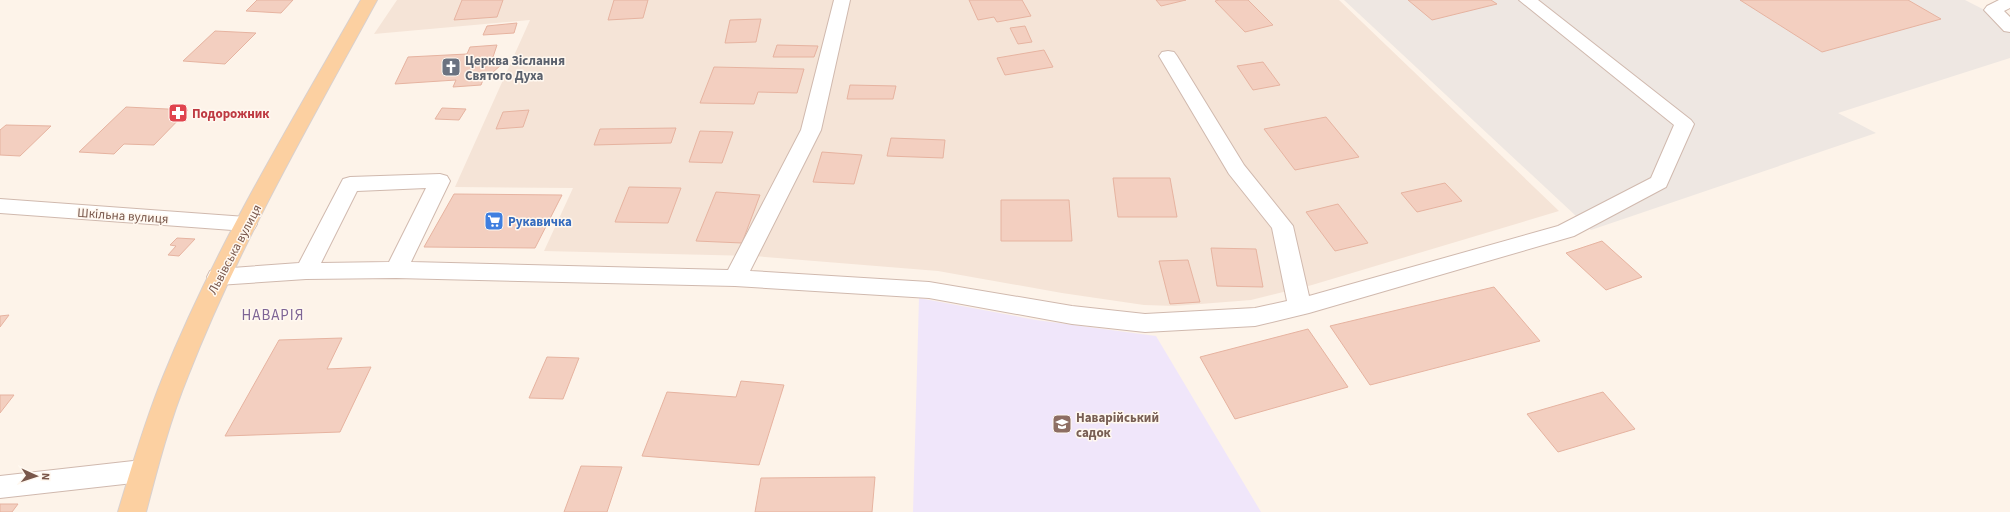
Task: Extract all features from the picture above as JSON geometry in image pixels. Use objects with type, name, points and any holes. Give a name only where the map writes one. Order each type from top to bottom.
[{"type":"main road","name":"Львівська вулиця","points":[[132,512],[142,471],[192,332],[218,277],[246,224],[369,0]]},
{"type":"street","points":[[735,278],[811,130],[842,0]]},
{"type":"street","points":[[218,277],[306,271],[396,270],[735,278],[929,290],[1072,315],[1144,323],[1255,317],[1300,307],[1566,231],[1659,182],[1684,124],[1527,0]]},
{"type":"street","points":[[2010,1],[1993,10],[2010,27]]},
{"type":"street","points":[[1168,56],[1236,169],[1282,226],[1300,307]]},
{"type":"street","points":[[306,271],[350,184],[440,181],[396,270]]},
{"type":"street","name":"Шкільна вулиця","points":[[0,206],[246,224]]},
{"type":"street","points":[[0,487],[142,471]]},
{"type":"shaded area","points":[[397,0],[1339,0],[1559,211],[1312,285],[1251,300],[1175,306],[1144,305],[1062,293],[938,271],[754,256],[544,251],[573,188],[455,187],[530,20],[374,34]]},
{"type":"shaded area","points":[[1344,0],[1965,0],[2010,23],[2010,58],[1838,113],[1876,133],[1591,230]]},
{"type":"shaded area","name":"Наварійський садок","points":[[919,298],[1036,320],[1156,336],[1261,512],[913,512]]},
{"type":"building","points":[[257,0],[293,0],[281,13],[246,11]]},
{"type":"building","points":[[462,0],[503,0],[497,17],[454,20]]},
{"type":"building","points":[[614,0],[648,0],[643,18],[608,20]]},
{"type":"building","points":[[969,0],[1022,0],[1031,16],[997,22],[994,17],[978,20]]},
{"type":"building","points":[[1156,0],[1186,0],[1161,6]]},
{"type":"building","points":[[1248,0],[1273,25],[1245,32],[1215,1]]},
{"type":"building","points":[[1408,0],[1491,0],[1497,4],[1432,20]]},
{"type":"building","points":[[1740,0],[1908,0],[1941,19],[1822,52]]},
{"type":"building","points":[[761,19],[756,42],[725,43],[730,20]]},
{"type":"building","points":[[517,23],[514,33],[483,35],[487,26]]},
{"type":"building","points":[[1025,26],[1032,42],[1018,44],[1010,28]]},
{"type":"building","points":[[215,31],[256,33],[225,64],[183,61]]},
{"type":"building","name":"Церква Зіслання Святого Духа","points":[[497,45],[493,57],[498,58],[501,65],[492,73],[485,75],[481,85],[453,87],[456,80],[395,84],[408,57],[467,54],[470,47]]},
{"type":"building","points":[[777,45],[818,46],[814,57],[773,57]]},
{"type":"building","points":[[1044,50],[1053,67],[1005,75],[997,58]]},
{"type":"building","points":[[1263,62],[1280,85],[1253,90],[1237,66]]},
{"type":"building","points":[[714,67],[804,69],[797,93],[758,92],[754,104],[700,103]]},
{"type":"building","points":[[850,85],[896,86],[893,99],[847,99]]},
{"type":"building","points":[[126,107],[188,110],[154,145],[124,144],[114,154],[79,152]]},
{"type":"building","points":[[442,108],[466,109],[459,120],[435,119]]},
{"type":"building","points":[[529,110],[523,127],[496,129],[503,112]]},
{"type":"building","points":[[1326,117],[1359,157],[1295,170],[1264,129]]},
{"type":"building","points":[[6,125],[51,126],[20,156],[0,155],[0,130]]},
{"type":"building","points":[[676,128],[671,143],[594,145],[600,129]]},
{"type":"building","points":[[700,131],[733,132],[722,163],[689,162]]},
{"type":"building","points":[[891,138],[945,140],[943,158],[887,156]]},
{"type":"building","points":[[822,152],[862,155],[854,184],[813,182]]},
{"type":"building","points":[[1113,178],[1170,178],[1177,217],[1118,217]]},
{"type":"building","points":[[1445,183],[1462,201],[1417,212],[1401,193]]},
{"type":"building","points":[[629,187],[681,188],[668,223],[615,222]]},
{"type":"building","points":[[716,192],[760,195],[742,243],[696,241]]},
{"type":"building","name":"Рукавичка","points":[[454,194],[562,195],[535,248],[424,247]]},
{"type":"building","points":[[1001,200],[1069,200],[1072,241],[1001,241]]},
{"type":"building","points":[[1338,204],[1368,243],[1335,251],[1306,212]]},
{"type":"building","points":[[177,238],[195,239],[179,256],[168,255],[176,246],[170,245]]},
{"type":"building","points":[[1602,241],[1642,277],[1606,290],[1566,253]]},
{"type":"building","points":[[1211,248],[1256,249],[1263,287],[1217,286]]},
{"type":"building","points":[[1188,260],[1200,302],[1170,304],[1159,261]]},
{"type":"building","points":[[1494,287],[1540,341],[1370,385],[1330,326]]},
{"type":"building","points":[[9,315],[0,327],[0,316]]},
{"type":"building","points":[[1308,329],[1348,387],[1235,419],[1200,357]]},
{"type":"building","points":[[342,338],[327,369],[371,367],[340,432],[225,436],[279,340]]},
{"type":"building","points":[[547,357],[579,358],[563,399],[529,398]]},
{"type":"building","points":[[741,381],[784,385],[759,465],[642,456],[667,392],[736,397]]},
{"type":"building","points":[[1603,392],[1635,429],[1558,452],[1527,414]]},
{"type":"building","points":[[0,395],[14,395],[0,413]]},
{"type":"building","points":[[581,466],[622,467],[607,512],[564,512]]},
{"type":"building","points":[[875,477],[872,512],[755,512],[761,478]]},
{"type":"building","points":[[0,504],[18,504],[12,512],[0,512]]},
{"type":"place","name":"Церква Зіслання Святого Духа","points":[[451,67]]},
{"type":"place","name":"Подорожник","points":[[178,113]]},
{"type":"place","name":"Рукавичка","points":[[494,221]]},
{"type":"place","name":"Наварійський садок","points":[[1062,424]]},
{"type":"district","name":"НАВАРІЯ","points":[[273,315]]}]
